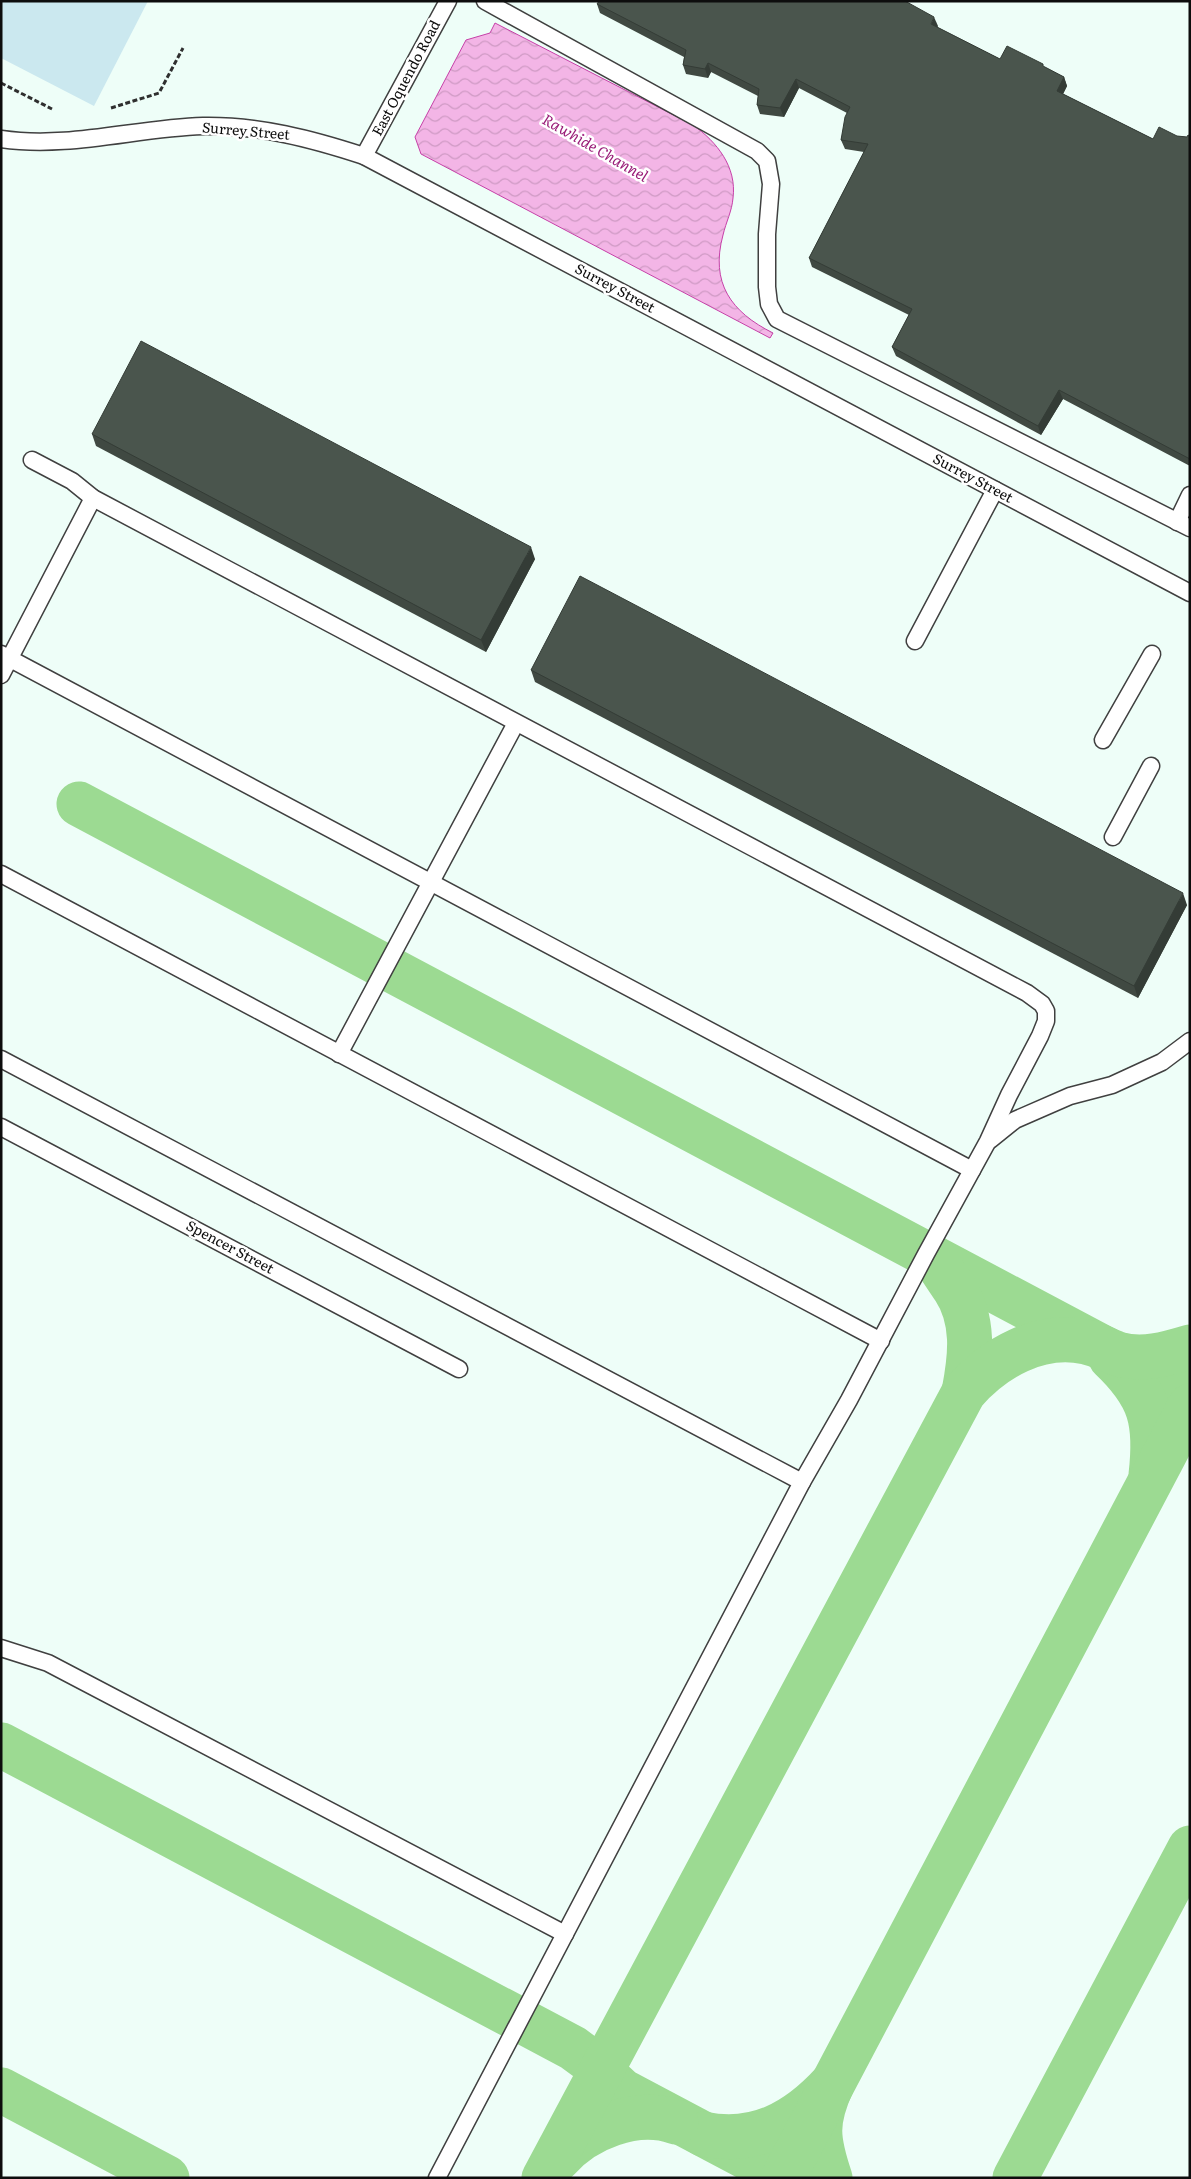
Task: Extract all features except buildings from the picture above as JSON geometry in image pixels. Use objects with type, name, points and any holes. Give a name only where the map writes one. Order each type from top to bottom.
[{"type":"street","name":"East Oquendo Road","points":[[364,156],[448,1]]},
{"type":"street","points":[[485,1],[757,151],[767,161],[771,184],[767,234],[768,295],[769,304],[777,319],[1183,525],[1190,494]]},
{"type":"street","name":"Surrey Street","points":[[1,139],[63,141],[204,126],[257,130],[298,136],[364,156],[1190,593]]},
{"type":"street","points":[[32,460],[72,481],[93,498],[1027,994],[1042,1004],[1046,1011],[1046,1021],[1040,1036],[1009,1095],[988,1141],[881,1341],[802,1482],[436,2178]]},
{"type":"street","points":[[915,642],[995,490]]},
{"type":"street","points":[[1,675],[6,656],[93,498]]},
{"type":"street","points":[[1104,740],[1152,654]]},
{"type":"street","points":[[6,656],[972,1170]]},
{"type":"street","points":[[339,1054],[516,722]]},
{"type":"street","points":[[1113,837],[1151,766]]},
{"type":"street","points":[[1,874],[881,1341]]},
{"type":"street","points":[[988,1141],[1015,1120],[1070,1096],[1112,1085],[1162,1062],[1190,1042]]},
{"type":"street","points":[[1,1059],[802,1482]]},
{"type":"street","name":"Spencer Street","points":[[1,1127],[459,1369]]},
{"type":"street","points":[[1,1648],[48,1663],[565,1934]]},
{"type":"path","points":[[111,108],[159,92],[183,48]]},
{"type":"path","points":[[1,83],[52,109]]},
{"type":"shaded area","points":[[1,1],[148,1],[94,106],[1,58]]},
{"type":"water","name":"Rawhide Channel","points":[[495,23],[693,125],[717,147],[724,156],[732,176],[733,187],[733,198],[720,252],[719,268],[722,282],[727,294],[746,316],[773,333],[770,338],[421,154],[415,137],[466,40],[490,33]]},
{"type":"taxiway","points":[[79,804],[1190,1394]]},
{"type":"taxiway","points":[[935,1259],[961,1300],[968,1325],[969,1352],[964,1392]]},
{"type":"taxiway","points":[[544,2178],[964,1392],[989,1368],[1019,1350],[1035,1344],[1068,1340],[1086,1342],[1118,1354],[1136,1357],[1163,1354],[1190,1347]]},
{"type":"taxiway","points":[[1111,1358],[1135,1385],[1148,1411],[1152,1425],[1153,1440],[1151,1475]]},
{"type":"taxiway","points":[[783,2178],[1190,1406]]},
{"type":"taxiway","points":[[1,1745],[573,2048],[588,2059],[622,2091],[786,2178]]},
{"type":"taxiway","points":[[1015,2178],[1190,1848]]},
{"type":"taxiway","points":[[703,2134],[722,2137],[741,2136],[758,2133],[774,2127],[805,2109],[832,2084],[826,2097],[820,2120],[820,2141],[830,2178]]},
{"type":"taxiway","points":[[1,2090],[167,2178]]},
{"type":"taxiway","points":[[558,2159],[582,2138],[612,2124],[628,2119],[644,2118],[661,2118],[676,2122]]}]
